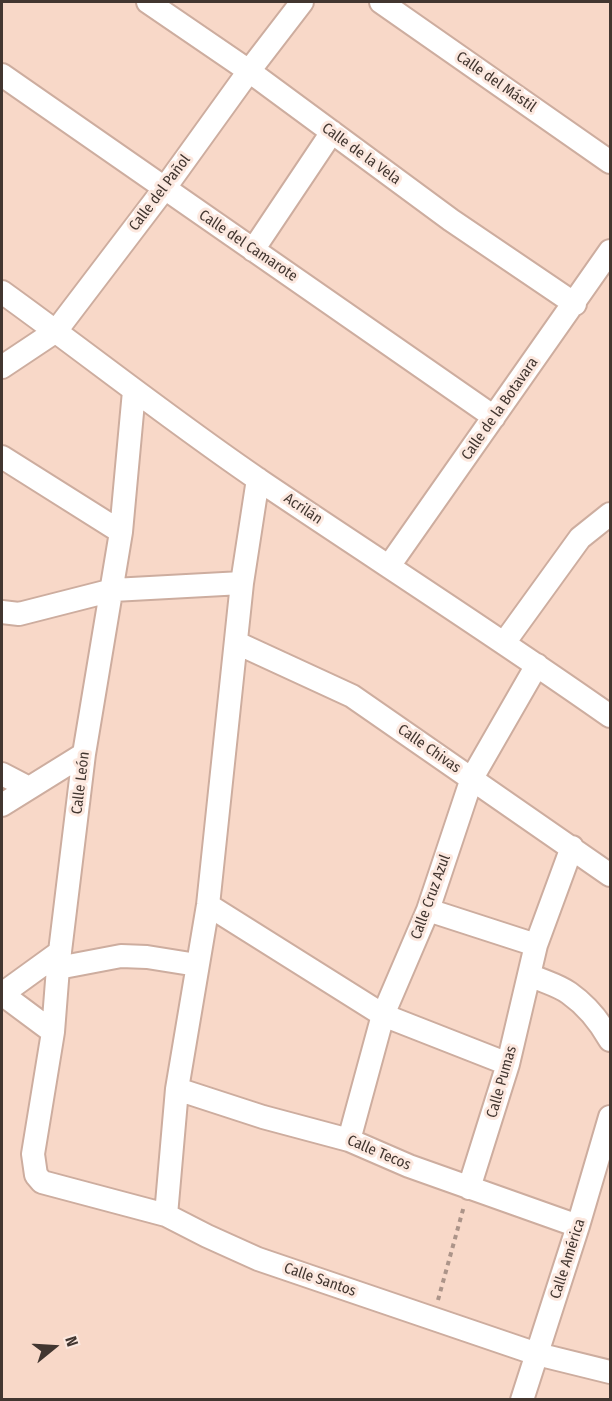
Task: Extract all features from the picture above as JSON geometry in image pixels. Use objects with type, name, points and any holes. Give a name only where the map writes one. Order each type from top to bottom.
[{"type":"street","name":"Calle de la Vela","points":[[148,2],[249,71],[452,220],[575,304]]},
{"type":"street","name":"Calle del Pañol","points":[[2,367],[56,331],[302,2]]},
{"type":"street","name":"Calle del Mástil","points":[[381,2],[610,162]]},
{"type":"street","name":"Calle del Camarote","points":[[2,75],[494,417]]},
{"type":"street","points":[[253,250],[332,132]]},
{"type":"street","name":"Calle de la Botavara","points":[[389,567],[610,251]]},
{"type":"street","name":"Acrilán","points":[[2,292],[134,391],[258,479],[610,716]]},
{"type":"street","name":"Calle León","points":[[36,1175],[33,1154],[53,1032],[59,960],[84,754],[121,532],[134,391]]},
{"type":"street","points":[[2,457],[121,532]]},
{"type":"street","points":[[166,1215],[177,1089],[208,905],[242,584],[258,479]]},
{"type":"street","points":[[504,643],[580,538],[610,514]]},
{"type":"street","points":[[2,612],[19,614],[113,590],[242,584]]},
{"type":"street","name":"Calle Chivas","points":[[237,643],[352,696],[610,875]]},
{"type":"street","name":"Calle Cruz Azul","points":[[349,1140],[383,1015],[428,910],[472,778],[537,665]]},
{"type":"street","points":[[2,805],[27,787],[84,754]]},
{"type":"street","points":[[2,774],[27,787]]},
{"type":"street","name":"Calle Pumas","points":[[470,1188],[508,1064],[536,945],[573,848]]},
{"type":"street","points":[[208,905],[383,1015],[508,1064]]},
{"type":"street","points":[[428,910],[536,945]]},
{"type":"street","points":[[53,1032],[2,994],[59,960],[121,956],[147,957],[197,965]]},
{"type":"street","points":[[530,975],[568,992],[585,1006],[610,1040]]},
{"type":"street","name":"Calle Tecos","points":[[177,1089],[263,1117],[349,1140],[409,1166],[578,1226]]},
{"type":"street","name":"Calle América","points":[[522,1400],[610,1118]]},
{"type":"street","name":"Calle Santos","points":[[36,1175],[42,1182],[166,1215],[258,1259],[537,1354],[610,1372]]},
{"type":"path","points":[[433,1318],[470,1188]]}]
